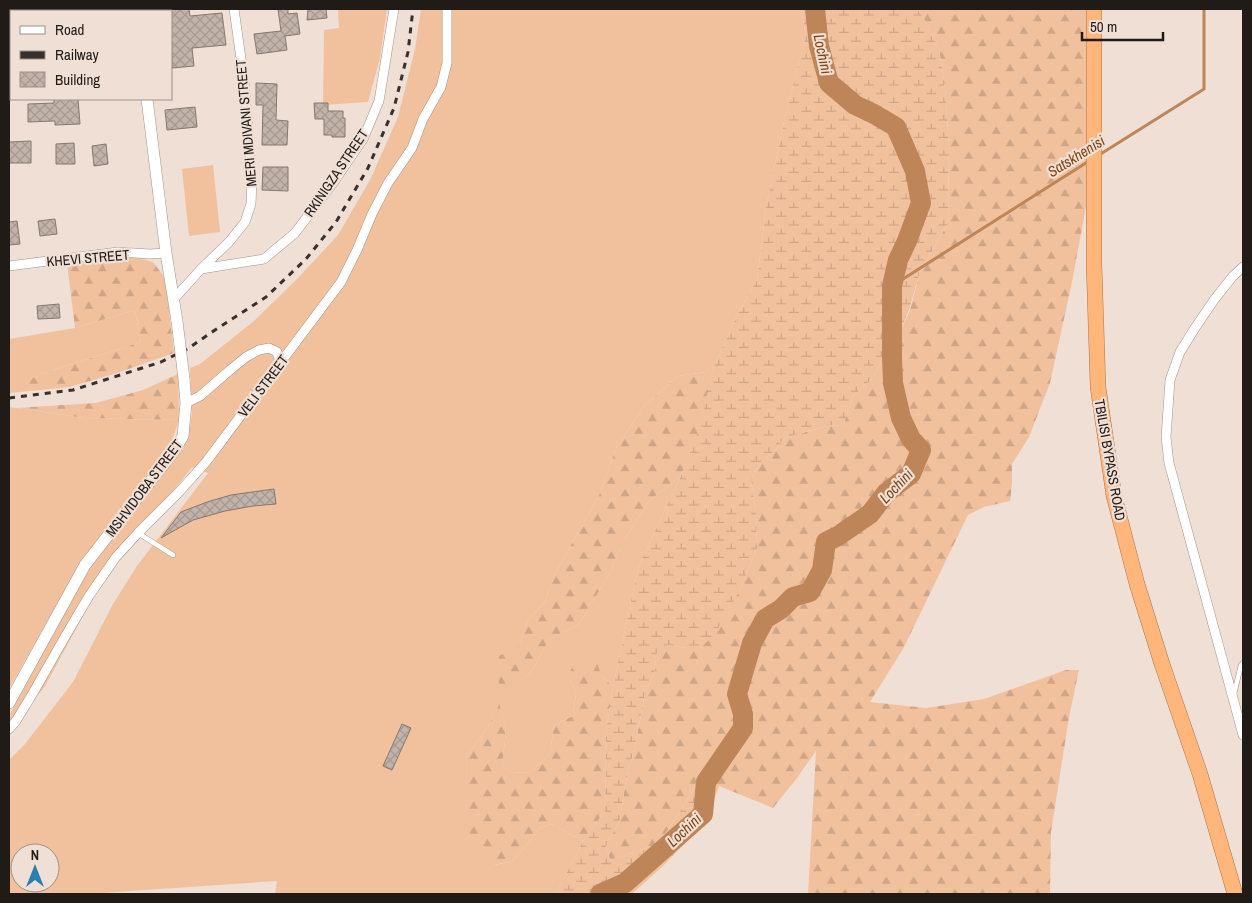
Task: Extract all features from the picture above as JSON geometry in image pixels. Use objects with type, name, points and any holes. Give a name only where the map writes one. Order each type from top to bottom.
[{"type":"highway","name":"TBILISI BYPASS ROAD","points":[[1094,9],[1094,263],[1098,387],[1114,496],[1137,584],[1200,774],[1235,894]]},
{"type":"street","name":"MERI MDIVANI STREET","points":[[174,299],[246,222],[251,204],[252,179],[244,80],[234,9]]},
{"type":"street","name":"RKINIGZA STREET","points":[[200,269],[264,259],[294,233],[333,183],[363,138],[379,101],[394,9]]},
{"type":"street","name":"VELI STREET","points":[[9,729],[33,693],[89,596],[116,558],[138,533],[180,492],[206,462],[341,282],[372,214],[388,183],[412,148],[423,119],[441,87],[447,63],[447,9]]},
{"type":"street","name":"MSHVIDOBA STREET","points":[[9,703],[85,565],[174,451],[183,436],[186,403],[184,379],[147,100]]},
{"type":"street","name":"KHEVI STREET","points":[[9,266],[118,252],[166,253]]},
{"type":"street","points":[[1243,266],[1214,300],[1180,352],[1170,380],[1166,437],[1169,463],[1243,735]]},
{"type":"street","points":[[186,403],[200,396],[246,357],[259,350],[269,348],[277,352],[280,362]]},
{"type":"lane","points":[[138,533],[173,556]]},
{"type":"lane","points":[[1233,698],[1243,663]]},
{"type":"green space","points":[[338,9],[387,9],[380,58],[368,102],[323,105],[324,30],[339,28]]},
{"type":"green space","points":[[421,9],[801,9],[806,36],[785,117],[766,207],[757,280],[738,313],[712,371],[678,376],[646,404],[617,446],[599,495],[555,574],[545,602],[527,621],[499,701],[531,672],[550,639],[579,624],[610,573],[622,543],[649,501],[681,476],[638,568],[613,687],[601,675],[569,678],[576,693],[573,716],[554,725],[550,753],[531,772],[512,773],[502,766],[506,731],[499,703],[488,727],[466,757],[467,845],[495,865],[512,861],[540,828],[551,824],[583,841],[556,894],[275,894],[277,881],[86,894],[9,894],[9,760],[25,744],[73,682],[113,604],[137,566],[208,473],[192,467],[102,581],[44,688],[9,727],[9,716],[93,561],[180,453],[189,434],[192,412],[190,368],[200,364],[254,321],[338,235],[370,180],[398,117],[415,49]]},
{"type":"green space","points":[[801,9],[917,9],[923,17],[939,49],[945,88],[949,147],[948,223],[920,272],[909,310],[898,336],[870,381],[853,396],[843,426],[830,425],[785,438],[760,463],[751,480],[756,514],[757,548],[739,592],[713,637],[702,646],[686,648],[668,645],[657,652],[654,674],[645,693],[625,786],[620,820],[606,846],[610,860],[658,844],[698,782],[719,786],[707,820],[664,865],[632,894],[556,894],[583,841],[605,811],[606,731],[613,687],[638,568],[681,476],[701,424],[712,371],[738,313],[757,280],[766,207],[785,117],[806,36]]},
{"type":"green space","points":[[917,9],[1087,9],[1088,196],[1050,383],[1029,437],[1012,464],[1010,501],[984,507],[968,515],[903,649],[870,702],[926,708],[984,699],[1066,670],[1079,670],[1069,717],[1051,832],[1050,894],[808,894],[816,751],[773,808],[719,786],[698,782],[658,844],[610,860],[606,846],[620,820],[625,786],[645,693],[654,674],[657,651],[668,645],[686,648],[739,592],[757,548],[756,514],[751,480],[760,463],[785,438],[830,425],[843,426],[853,396],[870,381],[898,336],[910,310],[920,272],[948,223],[949,147],[945,88],[939,49]]},
{"type":"green space","points":[[213,165],[220,232],[189,236],[182,169]]},
{"type":"green space","points":[[134,257],[153,262],[165,278],[174,353],[69,387],[31,391],[28,389],[27,381],[41,374],[141,342],[135,310],[75,328],[67,263]]},
{"type":"green space","points":[[135,310],[141,342],[41,374],[28,389],[31,391],[9,393],[9,339],[75,328]]},
{"type":"green space","points":[[712,371],[702,424],[681,476],[649,501],[622,543],[610,573],[579,624],[550,639],[531,672],[499,702],[499,656],[520,645],[527,621],[545,602],[555,574],[599,495],[617,446],[646,404],[678,376]]},
{"type":"green space","points":[[178,374],[179,420],[84,418],[16,408],[96,403],[143,390]]},
{"type":"green space","points":[[9,407],[84,418],[179,420],[172,440],[135,494],[82,559],[9,689]]},
{"type":"green space","points":[[596,659],[601,675],[613,687],[606,731],[605,811],[583,841],[551,824],[540,828],[512,861],[494,865],[466,845],[466,757],[488,727],[499,702],[506,731],[502,766],[512,773],[531,772],[550,753],[554,725],[573,716],[576,693],[569,678],[573,663]]},
{"type":"building","points":[[189,9],[190,16],[222,13],[226,45],[192,48],[194,66],[172,68],[171,10]]},
{"type":"building","points":[[278,9],[288,9],[288,14],[297,13],[300,34],[285,36],[287,50],[257,54],[254,34],[281,31]]},
{"type":"building","points":[[308,9],[326,9],[327,18],[307,20]]},
{"type":"building","points":[[256,83],[277,84],[276,120],[288,121],[287,145],[262,145],[263,105],[256,105]]},
{"type":"building","points":[[54,100],[78,100],[80,124],[55,125],[55,121],[28,122],[28,104],[54,103]]},
{"type":"building","points":[[314,103],[328,103],[328,111],[343,111],[345,137],[324,135],[324,119],[315,119]]},
{"type":"building","points":[[195,107],[197,127],[167,130],[165,110]]},
{"type":"building","points":[[31,141],[31,163],[9,163],[9,142]]},
{"type":"building","points":[[74,143],[75,164],[56,164],[56,144]]},
{"type":"building","points":[[106,144],[108,164],[94,166],[92,146]]},
{"type":"building","points":[[263,167],[288,167],[288,191],[262,190]]},
{"type":"building","points":[[55,219],[57,234],[40,236],[38,221]]},
{"type":"building","points":[[17,221],[20,244],[9,245],[9,222]]},
{"type":"building","points":[[59,304],[60,318],[38,319],[37,306]]},
{"type":"building","points":[[274,489],[276,504],[225,511],[193,520],[161,538],[181,512],[231,495]]},
{"type":"building","points":[[402,724],[411,728],[392,770],[383,766]]},
{"type":"waterway","name":"Lochini","points":[[600,894],[625,883],[703,814],[706,782],[743,728],[743,714],[737,694],[752,643],[765,619],[781,609],[793,597],[810,592],[822,570],[826,542],[870,514],[886,493],[911,474],[921,450],[911,439],[901,418],[893,383],[892,357],[892,286],[898,260],[921,203],[915,171],[896,127],[855,105],[829,83],[819,46],[815,9]]},
{"type":"waterway","name":"Satskhenisi","points":[[1099,155],[1204,89],[1204,9]]},
{"type":"waterway","name":"Satskhenisi","points":[[892,286],[1089,161]]},
{"type":"railway","points":[[9,398],[73,390],[161,362],[189,348],[266,297],[306,259],[336,222],[368,168],[394,108],[408,52],[413,9]]}]
